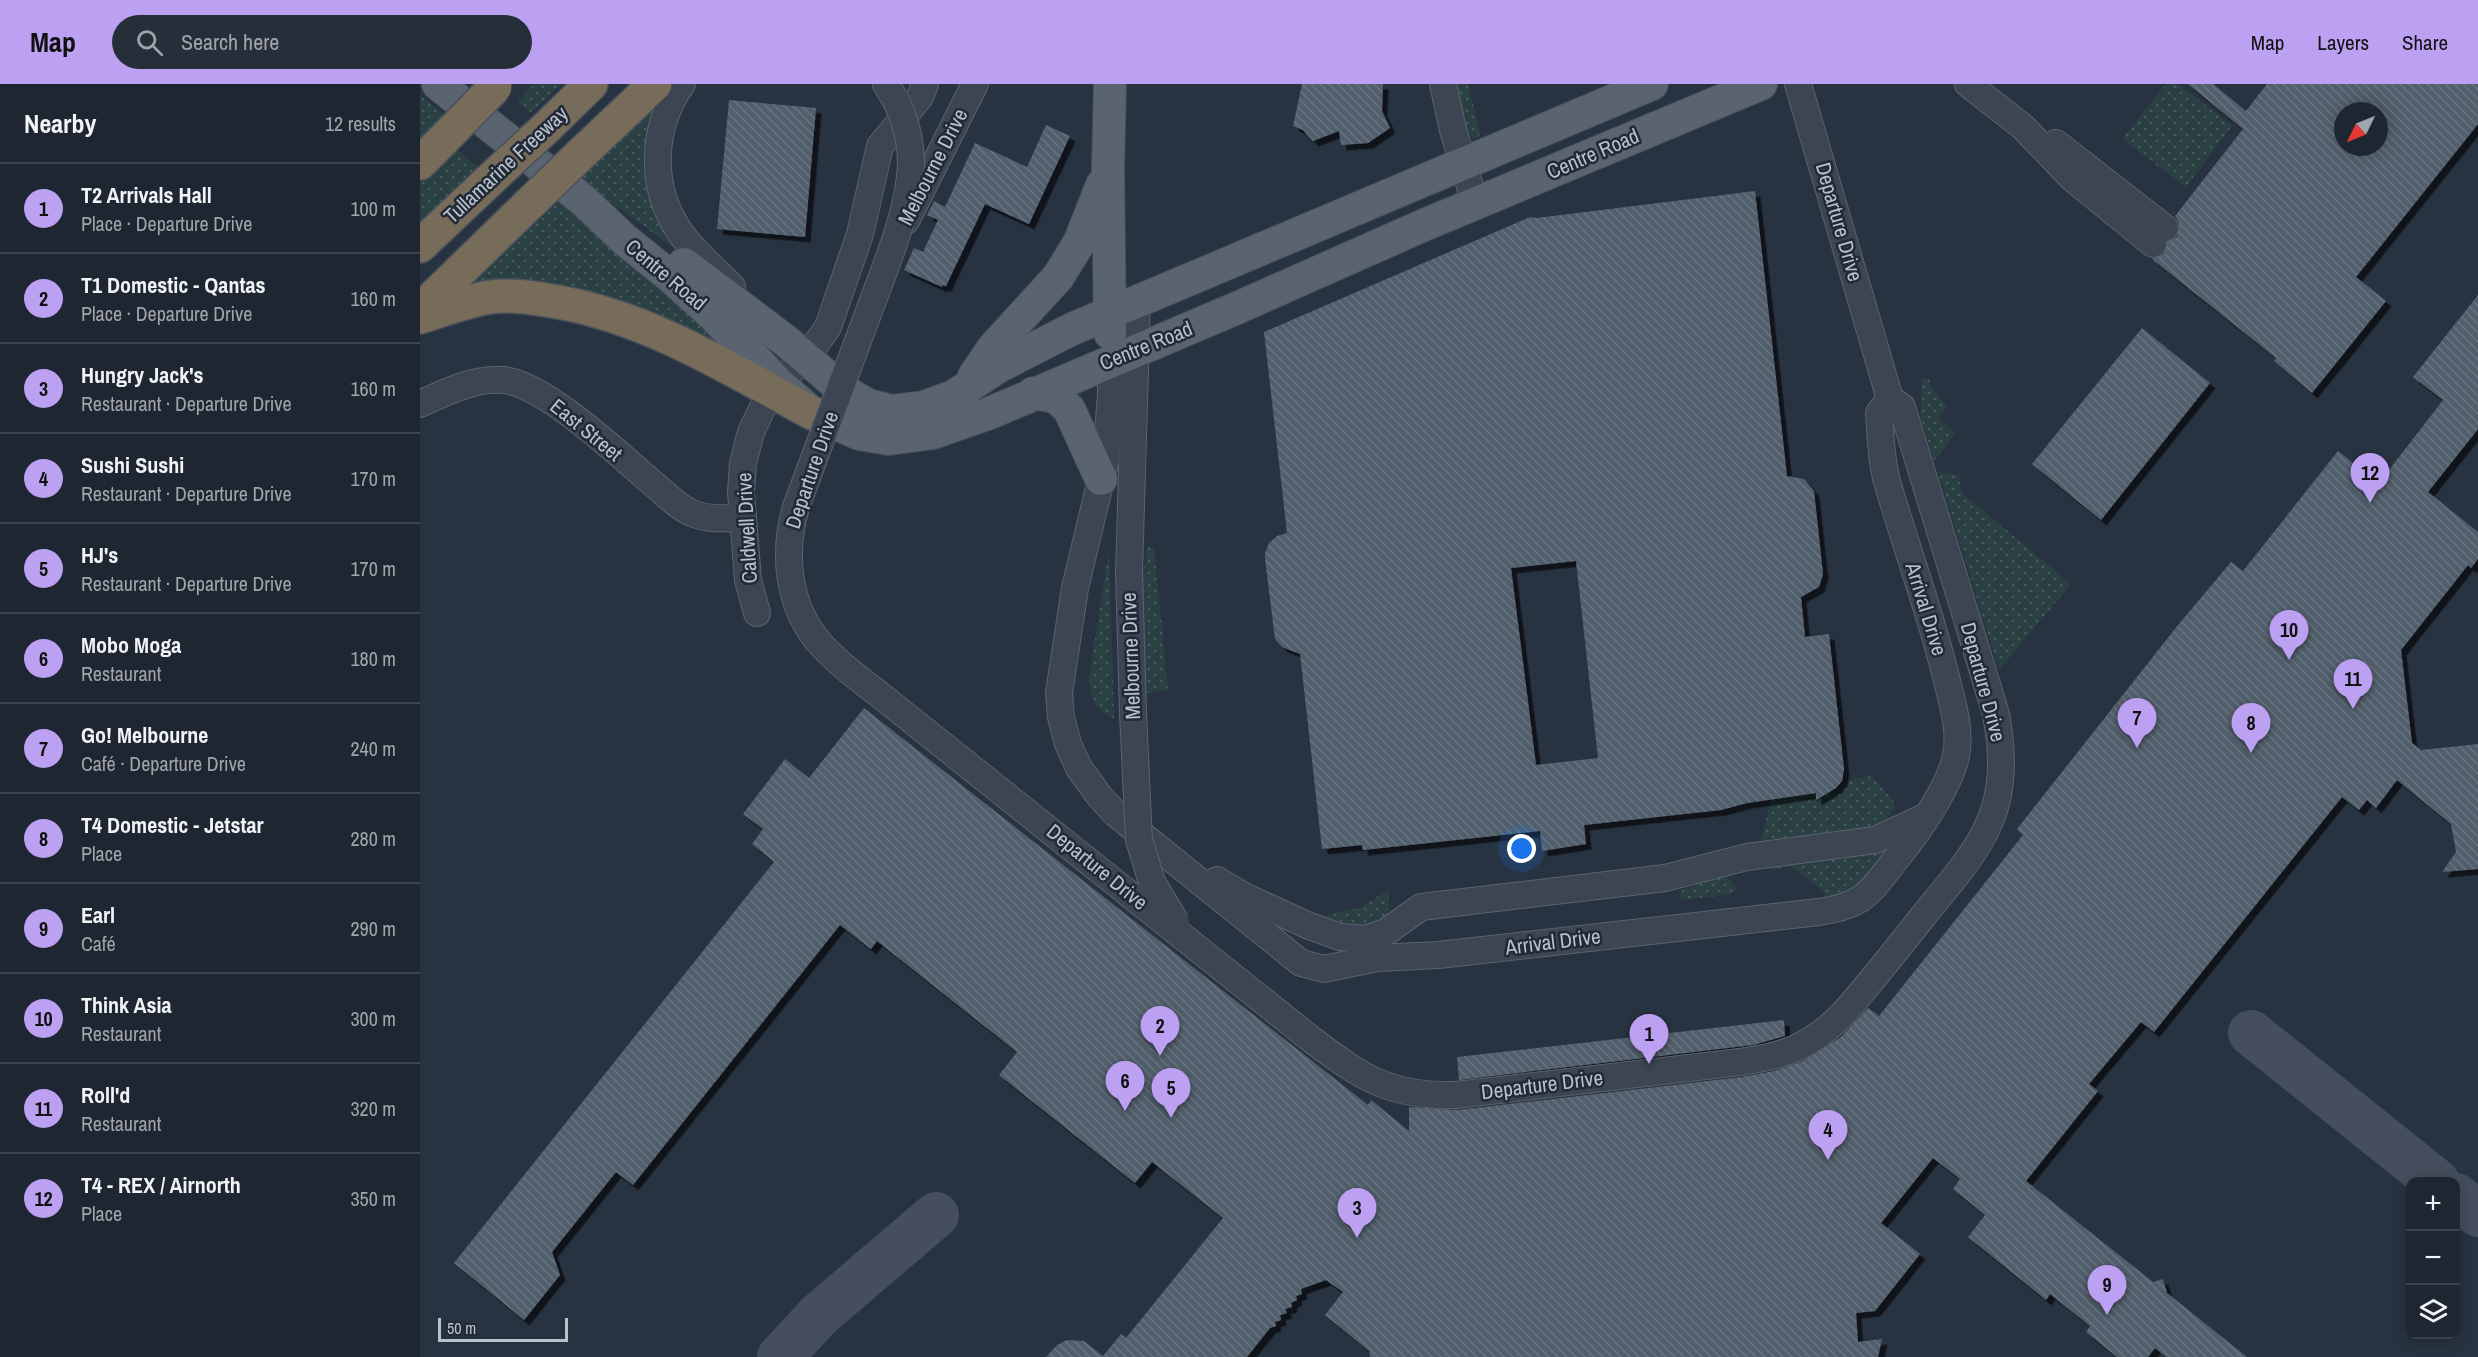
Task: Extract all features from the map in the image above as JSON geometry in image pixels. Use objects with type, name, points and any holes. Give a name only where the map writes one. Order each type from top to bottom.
[{"type":"highway","name":"Tullamarine Freeway","points":[[420,246],[591,84]]},
{"type":"highway","points":[[420,310],[655,84]]},
{"type":"highway","points":[[420,163],[496,86]]},
{"type":"highway","points":[[420,317],[490,297],[528,296],[582,306],[636,323],[778,385],[812,413]]},
{"type":"main road","name":"Centre Road","points":[[438,84],[584,201],[625,240],[712,314],[778,385]]},
{"type":"main road","name":"Melbourne Drive","points":[[1110,84],[1108,168],[1123,307],[1123,355]]},
{"type":"main road","name":"Centre Road","points":[[584,201],[640,233],[795,349],[850,396],[882,409],[911,410],[960,391],[1043,343],[1123,307],[1652,84]]},
{"type":"main road","name":"Centre Road","points":[[812,413],[859,434],[889,439],[909,438],[944,430],[990,413],[1238,308],[1475,203],[1761,84]]},
{"type":"main road","name":"Melbourne Drive","points":[[960,391],[993,348],[1046,293],[1072,256],[1092,214],[1108,168]]},
{"type":"main road","points":[[909,438],[960,391]]},
{"type":"main road","points":[[1033,393],[1056,397],[1069,409],[1101,479]]},
{"type":"street","points":[[682,84],[666,114],[659,139],[658,174],[668,212],[688,242],[795,349]]},
{"type":"street","name":"Caldwell Drive","points":[[757,614],[748,580],[743,518],[742,476],[747,445],[756,420],[778,385],[795,349],[843,283],[860,234],[880,146],[920,97],[925,84]]},
{"type":"street","name":"Melbourne Drive","points":[[891,251],[975,84]]},
{"type":"street","points":[[1443,84],[1453,130],[1475,203]]},
{"type":"street","name":"Departure Drive","points":[[891,251],[792,520],[788,556],[797,603],[816,639],[837,660],[1344,1064],[1381,1085],[1413,1093],[1456,1095],[1740,1062],[1789,1052],[1814,1040],[1844,1014],[1968,861],[1988,827],[1999,793],[2002,753],[1996,714],[1902,407],[1890,399],[1798,84]]},
{"type":"street","points":[[1808,117],[1820,84]]},
{"type":"street","points":[[1968,84],[2024,127],[2049,138],[2159,236]]},
{"type":"street","points":[[890,92],[908,133],[910,167],[907,193],[891,251]]},
{"type":"street","name":"Melbourne Drive","points":[[1061,717],[1061,679],[1075,588],[1106,459],[1111,393],[1123,355]]},
{"type":"street","name":"Melbourne Drive","points":[[1123,355],[1136,818],[1143,857],[1158,895],[1195,945]]},
{"type":"street","name":"East Street","points":[[420,404],[446,392],[487,380],[504,380],[522,385],[555,404],[681,507],[709,518],[743,518]]},
{"type":"street","name":"Arrival Drive","points":[[1061,717],[1075,760],[1100,797],[1116,814],[1301,963],[1324,969],[1385,957],[1438,955],[1841,909],[1855,904],[1867,895],[1910,843],[1950,776],[1956,755],[1958,727],[1941,656],[1887,482],[1879,413],[1890,399]]},
{"type":"street","name":"Arrival Drive","points":[[1175,862],[1219,880],[1255,901],[1306,925],[1340,937],[1358,939],[1382,934],[1413,910],[1424,906],[1665,878],[1747,857],[1875,840],[1925,817]]},
{"type":"green space","points":[[533,84],[562,84],[530,113],[518,102]]},
{"type":"green space","points":[[668,84],[656,119],[686,257],[575,176]]},
{"type":"green space","points":[[1453,84],[1468,84],[1480,133],[1478,138],[1473,138],[1466,131]]},
{"type":"green space","points":[[2166,84],[2179,84],[2232,126],[2186,187],[2122,139]]},
{"type":"green space","points":[[420,95],[444,114],[420,138]]},
{"type":"green space","points":[[457,150],[482,170],[420,229],[420,184]]},
{"type":"green space","points":[[558,199],[731,350],[454,296],[527,221]]},
{"type":"green space","points":[[1922,379],[1929,379],[1931,387],[1947,406],[1938,418],[1956,433],[1934,461],[1921,418]]},
{"type":"green space","points":[[1938,472],[1959,475],[1961,492],[2071,584],[1999,670]]},
{"type":"green space","points":[[1148,546],[1154,548],[1168,690],[1140,694],[1138,597]]},
{"type":"green space","points":[[1109,550],[1114,718],[1102,712],[1098,707],[1093,697],[1089,678]]},
{"type":"green space","points":[[1871,776],[1893,800],[1894,808],[1885,821],[1861,830],[1761,841],[1771,799],[1816,793],[1816,802],[1822,804],[1823,794],[1842,790],[1849,780]]},
{"type":"green space","points":[[1884,844],[1890,849],[1859,888],[1826,903],[1825,893],[1791,866],[1773,870],[1764,862]]},
{"type":"green space","points":[[1725,875],[1738,889],[1727,895],[1680,900],[1679,891]]},
{"type":"green space","points":[[1389,889],[1388,921],[1381,928],[1317,923],[1328,914],[1360,908]]},
{"type":"building","points":[[1302,84],[1383,84],[1382,111],[1390,128],[1368,143],[1341,145],[1339,131],[1313,141],[1303,130],[1293,126]]},
{"type":"building","points":[[2188,84],[2213,84],[2246,111],[2267,84],[2478,84],[2478,124],[2356,277],[2386,301],[2312,393],[2274,361],[2276,358],[2152,259],[2164,254],[2167,242],[2177,237],[2179,223],[2175,216],[2243,129]]},
{"type":"building","points":[[729,100],[816,108],[805,237],[717,229]]},
{"type":"building","points":[[1046,125],[1070,136],[1029,224],[985,204],[946,286],[942,287],[904,270],[914,248],[923,252],[938,220],[927,215],[934,201],[945,207],[975,143],[1027,167]]},
{"type":"building","points":[[1755,191],[1787,476],[1804,479],[1814,491],[1823,574],[1819,587],[1801,597],[1805,637],[1829,634],[1844,769],[1842,781],[1836,788],[1816,800],[1816,793],[1747,803],[1721,810],[1584,825],[1586,844],[1542,851],[1540,831],[1363,850],[1362,845],[1322,849],[1300,654],[1282,647],[1275,639],[1265,559],[1269,543],[1277,536],[1287,533],[1264,332],[1530,217]],"holes":[[[1576,561],[1598,758],[1536,765],[1511,568]]]},
{"type":"building","points":[[2478,295],[2478,429],[2428,492],[2478,532],[2478,559],[2471,568],[2468,565],[2401,650],[2412,743],[2421,750],[2478,744],[2478,869],[2442,872],[2456,852],[2451,824],[2397,780],[2376,808],[2367,800],[2359,810],[2342,797],[2154,1032],[2141,1022],[2089,1084],[2098,1091],[2026,1181],[2153,1282],[2163,1279],[2167,1293],[2247,1357],[2166,1357],[2155,1348],[2148,1357],[2117,1357],[2086,1332],[2090,1326],[2050,1294],[2046,1300],[1968,1237],[1985,1215],[1953,1189],[1960,1179],[1933,1158],[1881,1223],[1920,1254],[1875,1311],[1856,1313],[1858,1342],[1882,1339],[1878,1357],[1370,1357],[1369,1351],[1325,1315],[1343,1292],[1326,1280],[1301,1289],[1302,1294],[1296,1296],[1297,1300],[1291,1303],[1292,1307],[1285,1309],[1287,1313],[1280,1315],[1281,1320],[1275,1322],[1276,1326],[1270,1328],[1247,1357],[1046,1357],[1057,1345],[1067,1340],[1084,1341],[1103,1356],[1121,1334],[1126,1338],[1223,1218],[1152,1162],[1135,1183],[999,1075],[1017,1052],[877,941],[871,949],[840,925],[633,1185],[616,1172],[552,1252],[560,1275],[524,1320],[454,1263],[774,862],[752,844],[763,829],[743,814],[785,759],[809,778],[864,708],[1368,1105],[1371,1100],[1409,1131],[1409,1107],[1458,1110],[1742,1077],[1774,1071],[1803,1061],[1841,1037],[1868,1008],[1879,1016],[2023,835],[2017,829],[2178,625],[2231,562],[2243,571],[2338,451],[2379,483],[2443,400],[2413,377]]},
{"type":"building","points":[[2142,328],[2210,383],[2101,520],[2032,464]]},
{"type":"building","points":[[1784,1020],[1785,1036],[1753,1045],[1459,1080],[1457,1057]]},
{"type":"taxiway","points":[[2251,1033],[2431,1177]]},
{"type":"taxiway","points":[[2460,1199],[2478,1214]]},
{"type":"taxiway","points":[[780,1357],[819,1315],[936,1215]]},
{"type":"place","name":"T4 - REX / Airnorth","points":[[2370,503]]},
{"type":"place","name":"Think Asia","points":[[2289,660]]},
{"type":"place","name":"Roll'd","points":[[2353,709]]},
{"type":"place","name":"Go! Melbourne","points":[[2137,748]]},
{"type":"place","name":"T4 Domestic - Jetstar","points":[[2251,753]]},
{"type":"place","name":"T1 Domestic - Qantas","points":[[1160,1056]]},
{"type":"place","name":"T2 Arrivals Hall","points":[[1649,1064]]},
{"type":"place","name":"Mobo Moga","points":[[1125,1111]]},
{"type":"place","name":"HJ's","points":[[1171,1118]]},
{"type":"place","name":"Sushi Sushi","points":[[1828,1160]]},
{"type":"place","name":"Hungry Jack's","points":[[1357,1238]]},
{"type":"place","name":"Earl","points":[[2107,1315]]}]
